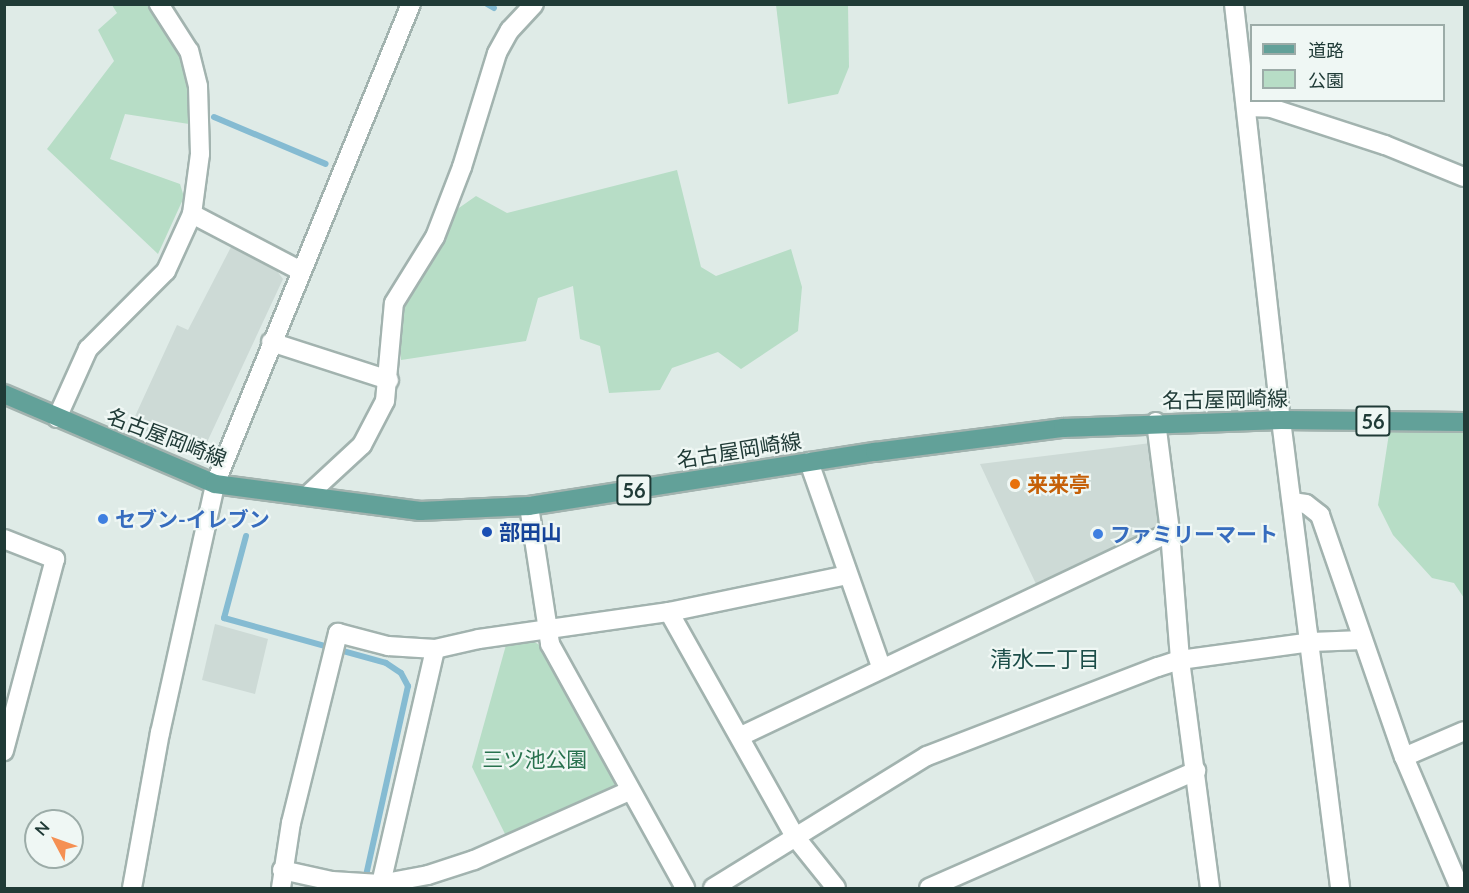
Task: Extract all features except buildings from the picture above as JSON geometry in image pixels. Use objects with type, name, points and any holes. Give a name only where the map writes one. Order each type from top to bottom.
[{"type":"main road","name":"名古屋岡崎線","points":[[4,394],[215,483],[309,494],[420,511],[529,506],[985,436],[1156,422],[1281,420],[1464,422]]},
{"type":"street","points":[[57,418],[88,350],[166,271],[192,214],[200,154],[198,86],[189,51],[159,4]]},
{"type":"street","points":[[132,888],[160,733],[215,483],[299,270],[411,4]]},
{"type":"street","points":[[309,494],[362,445],[385,401],[389,380],[394,303],[435,237],[462,167],[497,53],[510,30],[534,4]]},
{"type":"street","points":[[1234,4],[1281,420],[1341,888]]},
{"type":"street","points":[[1247,107],[1281,111],[1385,145],[1464,177]]},
{"type":"street","points":[[192,214],[299,270]]},
{"type":"street","points":[[271,342],[389,380]]},
{"type":"street","points":[[1156,422],[1170,532],[1180,660],[1210,888]]},
{"type":"street","points":[[809,462],[881,667]]},
{"type":"street","points":[[1292,502],[1306,504],[1320,516],[1404,757],[1460,888]]},
{"type":"street","points":[[529,506],[545,628],[629,791],[685,888]]},
{"type":"street","points":[[741,736],[881,667],[1170,532]]},
{"type":"street","points":[[4,538],[55,559],[4,751]]},
{"type":"street","points":[[629,791],[464,864],[380,886],[281,879],[320,696],[338,633],[388,646],[435,649],[545,628],[669,612],[847,575]]},
{"type":"street","points":[[669,612],[741,736],[796,838],[836,888]]},
{"type":"street","points":[[713,888],[927,756],[1180,660],[1311,642],[1363,639]]},
{"type":"street","points":[[380,886],[435,649]]},
{"type":"street","points":[[1404,757],[1464,731]]},
{"type":"street","points":[[929,888],[1196,771]]},
{"type":"shaded area","points":[[231,247],[274,267],[283,279],[202,453],[131,425],[177,325],[188,330]]},
{"type":"shaded area","points":[[1151,443],[1162,522],[1155,530],[1036,584],[980,464]]},
{"type":"shaded area","points":[[215,624],[268,639],[255,694],[202,680]]},
{"type":"green space","points":[[112,5],[150,5],[178,48],[188,84],[189,124],[125,114],[110,159],[180,184],[184,197],[158,254],[47,149],[114,61],[98,30],[117,13]]},
{"type":"green space","points":[[776,5],[848,5],[849,67],[838,94],[788,104]]},
{"type":"green space","points":[[677,170],[701,267],[716,276],[791,249],[802,287],[798,331],[741,369],[718,352],[672,368],[660,390],[609,393],[600,346],[580,339],[573,286],[538,298],[526,341],[401,360],[399,328],[404,305],[442,246],[456,210],[476,196],[507,213]]},
{"type":"green space","points":[[1390,427],[1464,428],[1464,598],[1454,583],[1432,578],[1393,535],[1378,505]]},
{"type":"green space","name":"三ツ池公園","points":[[531,640],[543,647],[616,780],[613,790],[506,836],[472,767],[506,645]]},
{"type":"waterway","points":[[487,4],[494,8]]},
{"type":"waterway","points":[[214,117],[326,164]]},
{"type":"waterway","points":[[246,536],[224,618],[386,663],[401,673],[408,686],[365,880]]},
{"type":"place","name":"来来亭","points":[[1015,484]]},
{"type":"place","name":"セブン-イレブン","points":[[103,519]]},
{"type":"place","name":"部田山","points":[[487,532]]},
{"type":"place","name":"ファミリーマート","points":[[1098,534]]},
{"type":"district","name":"清水二丁目","points":[[1045,659]]}]
